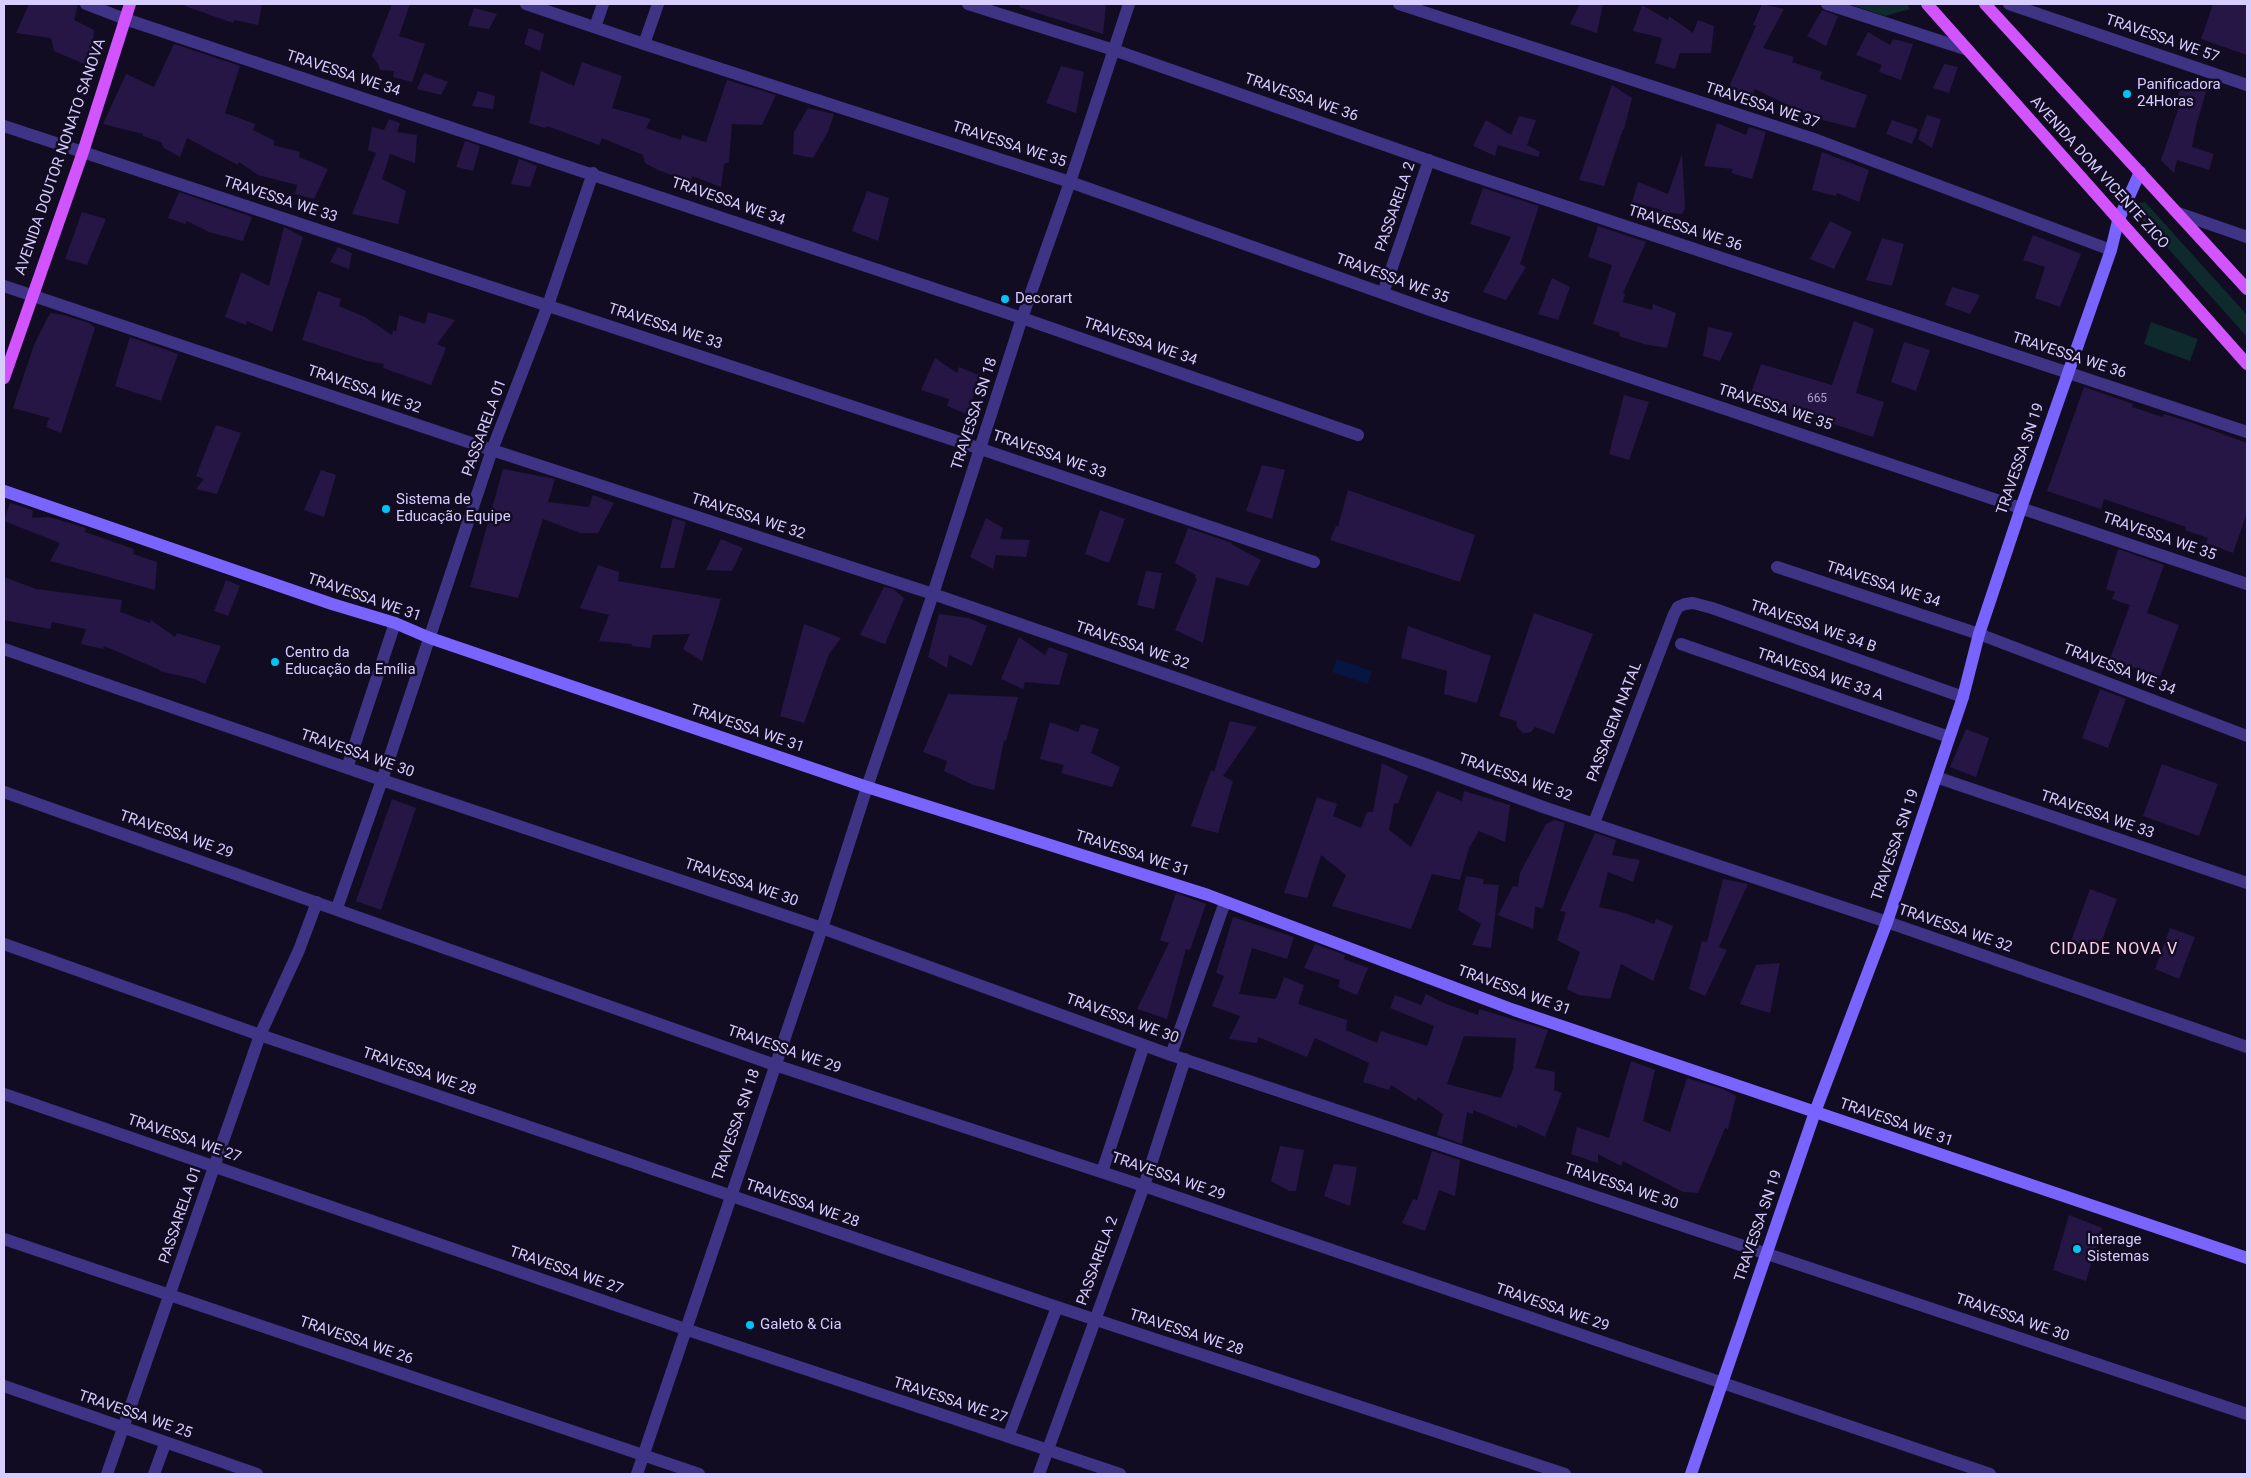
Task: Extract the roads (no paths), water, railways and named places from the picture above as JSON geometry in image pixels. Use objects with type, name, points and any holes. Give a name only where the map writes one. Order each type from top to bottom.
[{"type":"main road","name":"AVENIDA DOUTOR NONATO SANOVA","points":[[4,378],[83,152],[130,4]]},
{"type":"main road","name":"AVENIDA DOM VICENTE ZICO","points":[[1927,4],[2247,364]]},
{"type":"main road","name":"AVENIDA DOM VICENTE ZICO","points":[[1985,4],[2247,290]]},
{"type":"main road","points":[[2118,221],[2140,172]]},
{"type":"main road","name":"TRAVESSA SN 19","points":[[1690,1474],[1815,1112],[1887,922],[1963,697],[1979,634],[2111,250],[2118,221]]},
{"type":"main road","name":"TRAVESSA WE 31","points":[[4,491],[332,604],[395,623],[430,638],[867,786],[1208,895],[1514,1010],[2247,1258]]},
{"type":"street","name":"TRAVESSA WE 34","points":[[86,4],[125,19],[593,173],[1022,318],[1358,435]]},
{"type":"street","name":"TRAVESSA WE 35","points":[[526,4],[1070,182],[1383,293],[1668,391],[2247,584]]},
{"type":"street","points":[[595,27],[603,4]]},
{"type":"street","points":[[644,44],[658,4]]},
{"type":"street","points":[[968,4],[1114,50]]},
{"type":"street","name":"TRAVESSA SN 18","points":[[636,1474],[822,928],[867,786],[934,594],[1022,318],[1070,182],[1129,4]]},
{"type":"street","name":"TRAVESSA WE 37","points":[[1399,4],[1817,140],[2111,250]]},
{"type":"street","points":[[1827,4],[1968,50]]},
{"type":"street","name":"TRAVESSA WE 57","points":[[2009,4],[2247,85]]},
{"type":"street","name":"TRAVESSA WE 36","points":[[1114,50],[1429,160],[2247,432]]},
{"type":"street","name":"TRAVESSA WE 33","points":[[4,126],[981,449],[1314,562]]},
{"type":"street","name":"PASSARELA 2","points":[[1383,293],[1429,160]]},
{"type":"street","name":"PASSARELA 01","points":[[337,908],[382,780],[492,450],[548,305],[593,173]]},
{"type":"street","points":[[2178,213],[2247,237]]},
{"type":"street","name":"TRAVESSA WE 32","points":[[4,286],[492,450],[934,594],[2247,1047]]},
{"type":"street","name":"TRAVESSA WE 34","points":[[1777,567],[1979,634],[2247,736]]},
{"type":"street","name":"TRAVESSA WE 34 B","points":[[1667,633],[1678,608],[1693,603],[1963,697]]},
{"type":"street","points":[[347,768],[395,623]]},
{"type":"street","name":"PASSAGEM NATAL","points":[[1594,823],[1667,633]]},
{"type":"street","name":"TRAVESSA WE 33 A","points":[[1681,644],[1949,737]]},
{"type":"street","name":"TRAVESSA WE 30","points":[[4,649],[382,780],[822,928],[1170,1055],[1767,1252],[2247,1414]]},
{"type":"street","name":"TRAVESSA WE 33","points":[[1936,778],[2247,883]]},
{"type":"street","name":"TRAVESSA WE 29","points":[[4,792],[337,908],[775,1065],[1144,1186],[1990,1474]]},
{"type":"street","name":"PASSARELA 01","points":[[107,1474],[260,1035],[299,950],[317,902]]},
{"type":"street","points":[[1170,1055],[1225,902]]},
{"type":"street","name":"TRAVESSA WE 28","points":[[4,944],[260,1035],[1094,1320],[1565,1474]]},
{"type":"street","points":[[1102,1172],[1144,1045]]},
{"type":"street","name":"PASSARELA 2","points":[[1039,1474],[1144,1186],[1185,1059]]},
{"type":"street","name":"TRAVESSA WE 27","points":[[4,1094],[685,1329],[1120,1474]]},
{"type":"street","name":"TRAVESSA WE 26","points":[[4,1238],[699,1474]]},
{"type":"street","points":[[1008,1437],[1057,1307]]},
{"type":"street","name":"TRAVESSA WE 25","points":[[4,1386],[165,1444],[256,1474]]},
{"type":"street","points":[[154,1474],[165,1444]]},
{"type":"water","points":[[1337,659],[1372,671],[1368,684],[1332,672]]},
{"type":"place","name":"Panificadora 24Horas","points":[[2127,94]]},
{"type":"place","name":"Decorart","points":[[1005,299]]},
{"type":"place","name":"Sistema de Educação Equipe","points":[[386,509]]},
{"type":"place","name":"Centro da Educação da Emília","points":[[275,662]]},
{"type":"place","name":"Interage Sistemas","points":[[2077,1249]]},
{"type":"place","name":"Galeto & Cia","points":[[750,1325]]},
{"type":"district","name":"CIDADE NOVA V","points":[[2114,950]]}]
